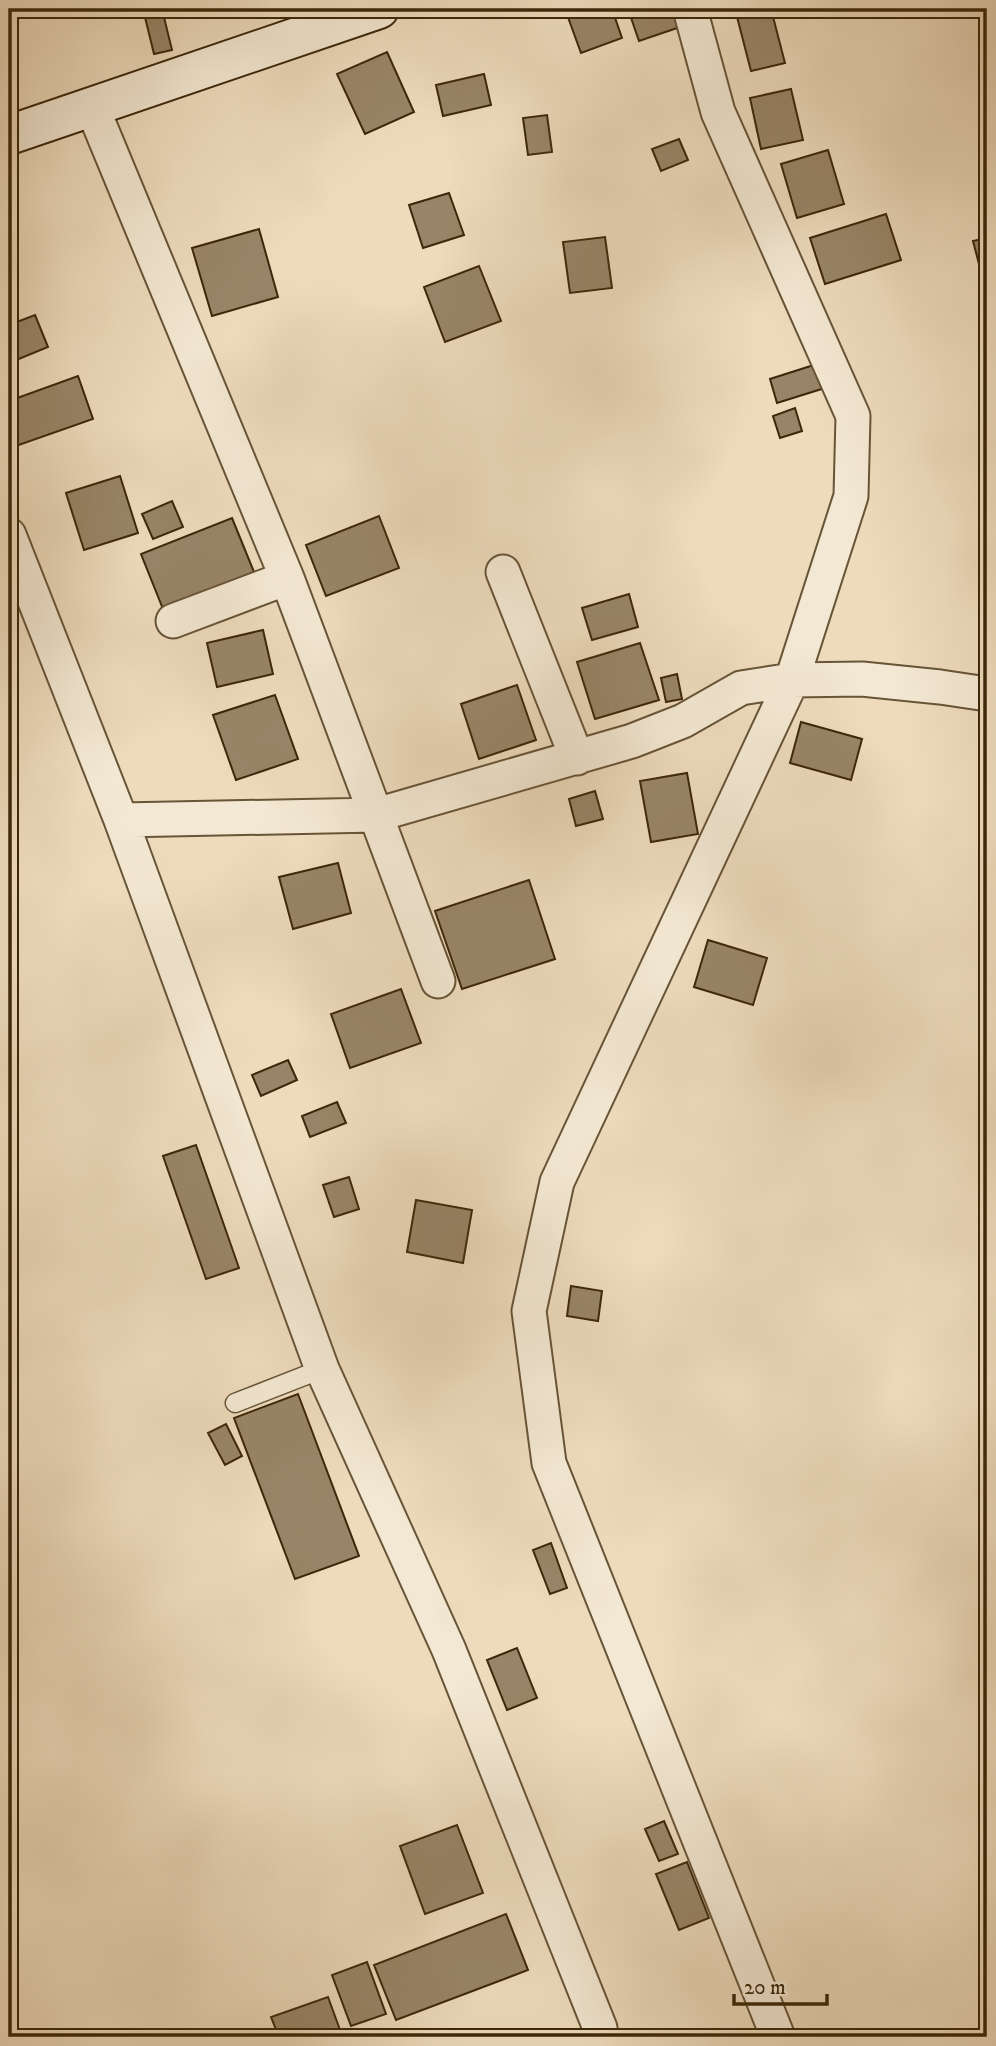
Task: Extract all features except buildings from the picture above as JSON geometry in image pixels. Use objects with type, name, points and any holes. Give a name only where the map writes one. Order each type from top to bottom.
[{"type":"main road","points":[[9,135],[379,9]]},
{"type":"street","points":[[690,9],[718,112],[853,416],[852,496],[792,680],[557,1182],[529,1311],[549,1463],[778,2037]]},
{"type":"street","points":[[92,107],[287,578],[438,981]]},
{"type":"street","points":[[9,535],[121,820],[322,1369],[449,1650],[600,2028],[601,2037]]},
{"type":"street","points":[[503,572],[577,758]]},
{"type":"street","points":[[173,621],[287,578]]},
{"type":"street","points":[[121,820],[376,815],[632,741],[683,721],[741,688],[792,680],[862,679],[987,694]]},
{"type":"lane","points":[[235,1403],[322,1369]]}]
